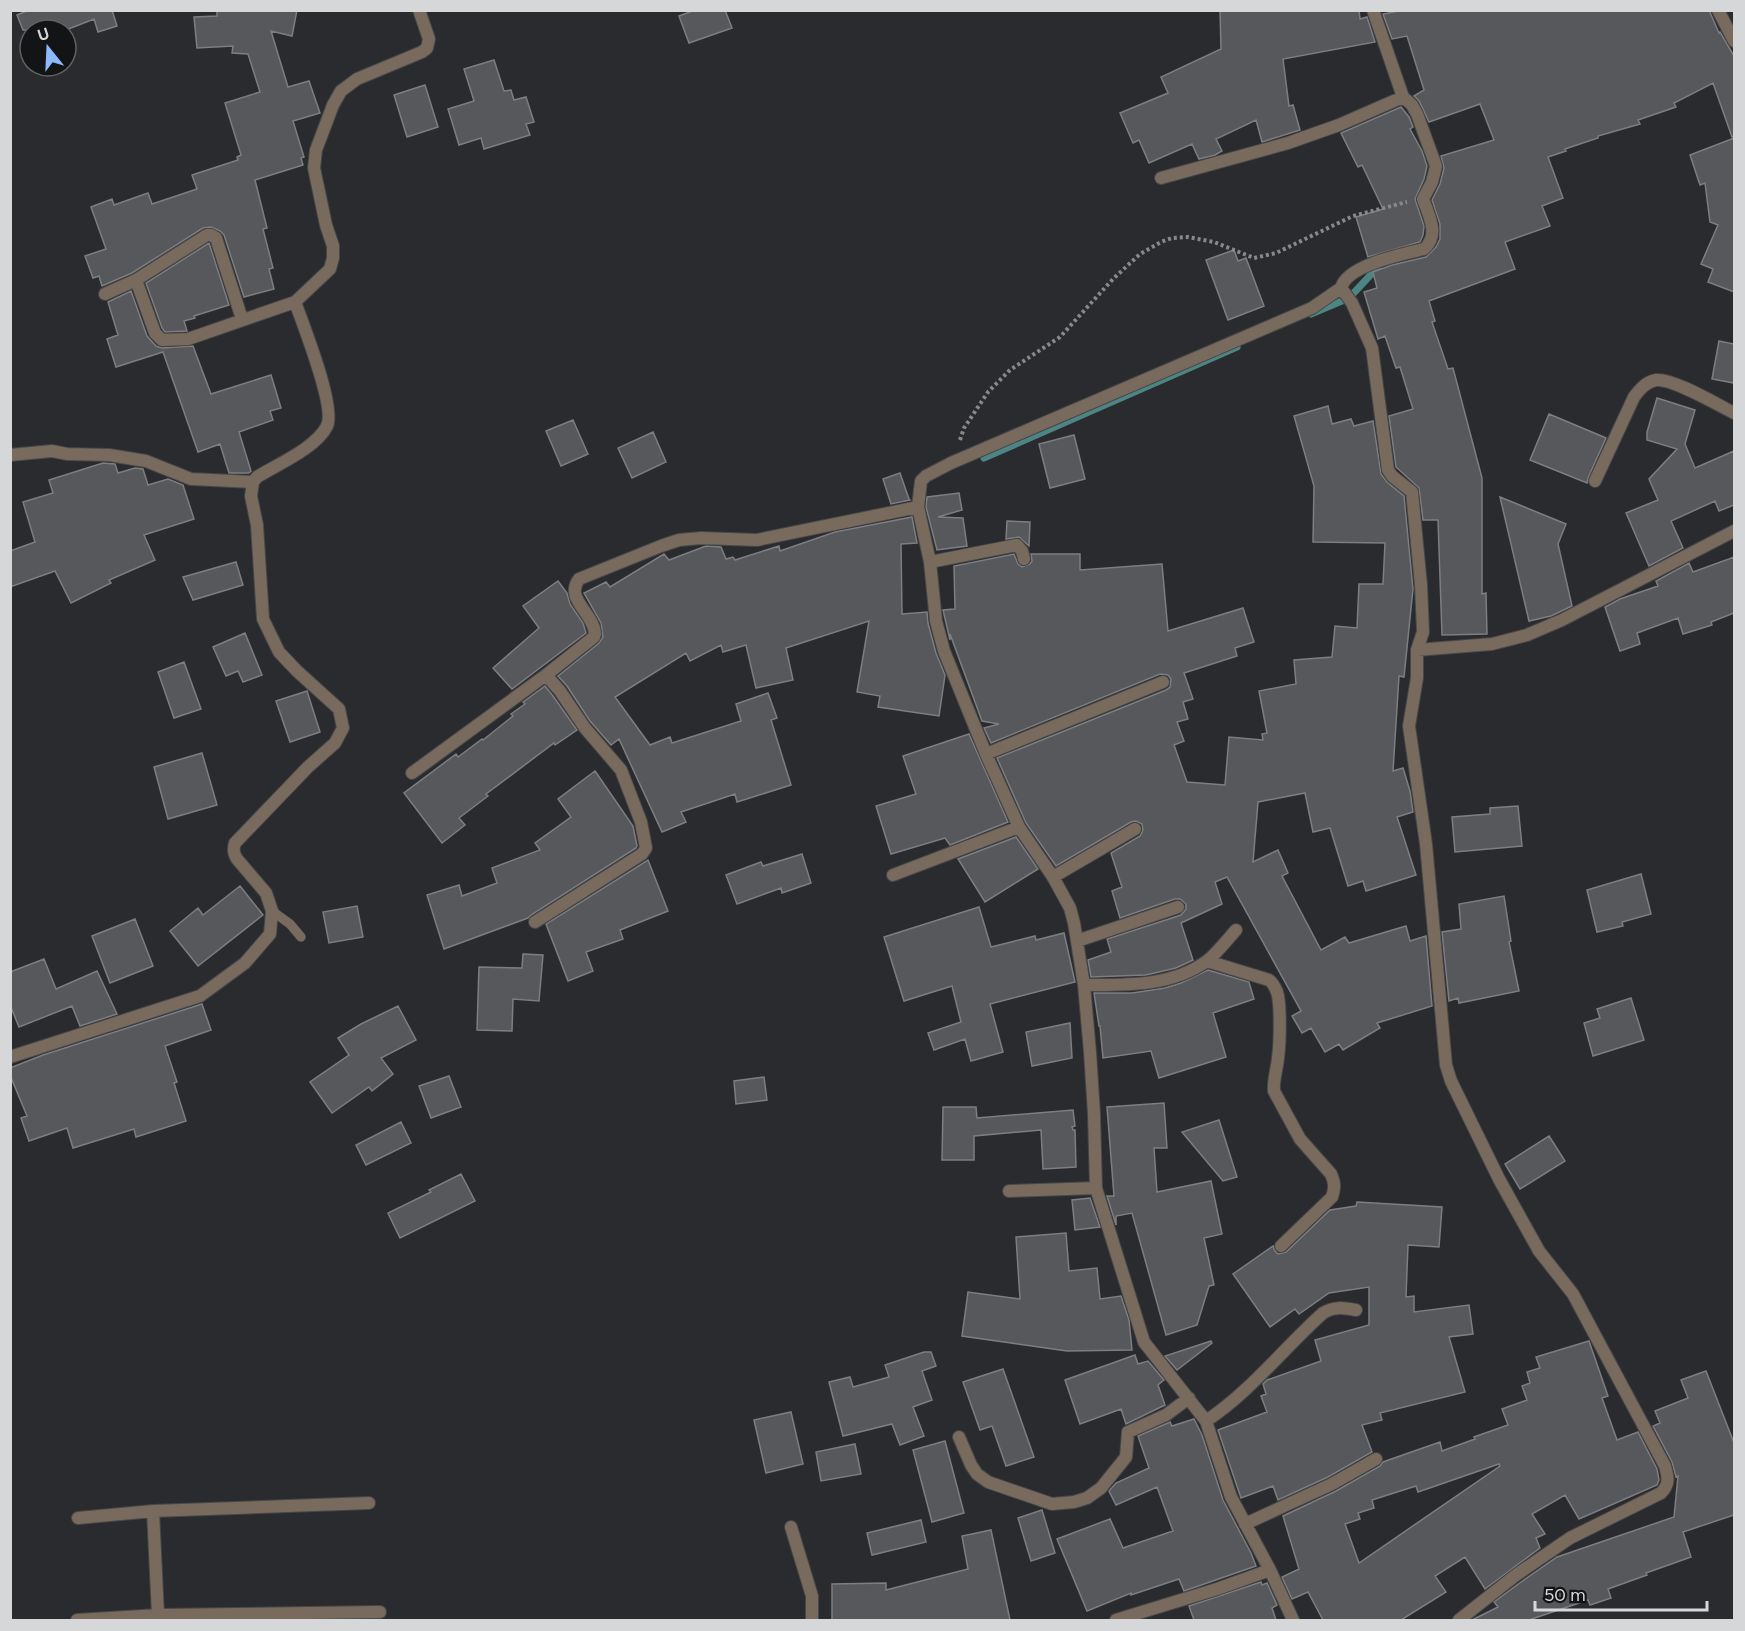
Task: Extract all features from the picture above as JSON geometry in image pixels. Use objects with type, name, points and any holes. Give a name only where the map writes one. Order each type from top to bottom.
[{"type":"street","points":[[136,280],[156,333],[162,340],[188,339],[295,302],[330,269],[333,246],[326,225],[314,168],[316,150],[333,105],[341,91],[357,79],[427,48],[429,39],[419,10]]},
{"type":"street","points":[[1373,10],[1402,97],[1412,105],[1417,114],[1436,166],[1432,183],[1424,199],[1433,232],[1429,244],[1424,249],[1370,263],[1343,282],[1342,290],[1352,303],[1372,348],[1388,470],[1412,492],[1423,632],[1417,650],[1417,678],[1409,726],[1426,844],[1443,1012],[1444,1049],[1451,1081],[1498,1179],[1539,1251],[1573,1294],[1665,1466],[1668,1476],[1668,1483],[1661,1493],[1570,1538],[1516,1575],[1459,1620]]},
{"type":"street","points":[[1718,10],[1734,41]]},
{"type":"street","points":[[1161,178],[1288,143],[1339,125],[1402,97]]},
{"type":"street","points":[[105,294],[136,280],[207,235],[211,235],[216,238],[242,319]]},
{"type":"street","points":[[1293,1620],[1232,1497],[1206,1421],[1144,1342],[1095,1188],[1093,1093],[1084,985],[1070,908],[1053,877],[1018,827],[939,636],[930,562],[918,507],[921,482],[926,476],[951,463],[1312,308],[1342,290]]},
{"type":"street","points":[[10,1057],[200,996],[245,963],[270,934],[272,911],[266,893],[237,859],[233,848],[308,766],[335,743],[343,728],[339,710],[279,652],[263,618],[257,525],[251,496],[253,482],[257,477],[312,444],[327,427],[330,410],[295,302]]},
{"type":"street","points":[[1594,481],[1634,397],[1648,383],[1656,380],[1670,381],[1734,413]]},
{"type":"street","points":[[10,455],[52,451],[67,454],[109,455],[146,461],[191,479],[253,482]]},
{"type":"street","points":[[412,773],[546,675],[596,634],[594,626],[574,594],[573,590],[579,579],[679,540],[701,538],[757,540],[918,507]]},
{"type":"street","points":[[1417,650],[1492,644],[1527,634],[1562,620],[1734,531]]},
{"type":"street","points":[[930,562],[1017,545],[1022,550],[1024,559]]},
{"type":"street","points":[[535,922],[642,854],[646,848],[636,806],[621,770],[585,728],[546,675]]},
{"type":"street","points":[[986,754],[1162,682]]},
{"type":"street","points":[[893,875],[1018,827]]},
{"type":"street","points":[[1053,877],[1135,829]]},
{"type":"street","points":[[1077,941],[1178,907]]},
{"type":"street","points":[[1084,985],[1154,982],[1187,971],[1207,961],[1236,930]]},
{"type":"street","points":[[1207,961],[1269,980],[1273,984],[1277,993],[1279,1041],[1274,1091],[1300,1139],[1334,1180],[1335,1190],[1332,1197],[1281,1246]]},
{"type":"street","points":[[1009,1191],[1095,1188]]},
{"type":"street","points":[[1206,1421],[1227,1407],[1248,1388],[1323,1313],[1337,1307],[1356,1310]]},
{"type":"street","points":[[959,1437],[971,1465],[977,1474],[988,1482],[1052,1504],[1074,1502],[1087,1498],[1101,1488],[1126,1457],[1128,1432],[1166,1415],[1189,1398]]},
{"type":"street","points":[[1245,1524],[1332,1484],[1376,1459]]},
{"type":"street","points":[[78,1518],[153,1510],[369,1503]]},
{"type":"street","points":[[153,1510],[157,1618]]},
{"type":"street","points":[[791,1527],[812,1596],[812,1620]]},
{"type":"street","points":[[1116,1620],[1270,1570]]},
{"type":"street","points":[[77,1620],[380,1612]]},
{"type":"lane","points":[[272,911],[290,924],[302,937]]},
{"type":"path","points":[[951,463],[964,428],[988,392],[1010,370],[1060,337],[1113,279],[1140,254],[1161,242],[1172,238],[1188,237],[1214,242],[1254,258],[1276,252],[1353,216],[1424,199]]},
{"type":"building","points":[[29,10],[112,10],[117,26],[98,32],[94,19],[78,25],[78,18],[18,18],[17,15]]},
{"type":"building","points":[[217,10],[297,10],[292,36],[271,31],[288,87],[309,81],[320,113],[293,121],[304,157],[301,158],[303,165],[255,180],[267,228],[263,229],[273,268],[269,269],[274,289],[244,297],[224,235],[211,227],[203,228],[132,273],[102,286],[99,276],[93,278],[85,256],[106,249],[91,207],[112,199],[114,205],[148,193],[152,204],[197,189],[192,175],[238,160],[237,157],[241,155],[225,103],[260,92],[248,54],[232,53],[233,46],[197,48],[194,17],[217,16]]},
{"type":"building","points":[[695,10],[725,10],[732,28],[689,43],[679,16]]},
{"type":"building","points":[[1220,10],[1359,10],[1360,19],[1367,17],[1375,42],[1283,59],[1289,106],[1293,105],[1300,130],[1262,142],[1256,120],[1216,139],[1222,151],[1215,155],[1199,159],[1192,144],[1149,163],[1139,140],[1133,143],[1120,113],[1168,93],[1161,77],[1221,49]]},
{"type":"building","points":[[1404,10],[1709,10],[1719,33],[1734,56],[1734,136],[1732,137],[1713,83],[1674,103],[1676,107],[1638,120],[1640,124],[1598,136],[1598,138],[1548,157],[1563,198],[1542,206],[1550,226],[1505,242],[1515,269],[1429,301],[1435,321],[1432,322],[1448,369],[1453,368],[1482,478],[1482,594],[1486,593],[1487,634],[1442,635],[1438,520],[1423,520],[1419,488],[1396,467],[1389,416],[1413,409],[1400,367],[1396,368],[1385,336],[1378,339],[1364,292],[1377,288],[1373,272],[1426,257],[1436,247],[1440,239],[1440,224],[1432,200],[1440,184],[1444,168],[1441,156],[1494,140],[1480,104],[1429,122],[1419,101],[1414,96],[1424,90],[1407,36],[1392,39],[1383,14]]},
{"type":"building","points":[[494,60],[504,91],[511,90],[514,100],[526,97],[534,122],[526,124],[530,135],[484,149],[481,138],[459,145],[448,109],[474,101],[464,69]]},
{"type":"building","points":[[425,85],[438,127],[407,137],[394,95]]},
{"type":"building","points":[[1401,107],[1409,117],[1413,127],[1410,129],[1427,166],[1415,199],[1424,226],[1423,235],[1420,242],[1368,257],[1356,217],[1383,209],[1362,165],[1358,167],[1341,133]]},
{"type":"building","points":[[1734,138],[1734,292],[1708,282],[1713,269],[1701,264],[1718,225],[1710,222],[1705,183],[1700,185],[1690,155]]},
{"type":"building","points":[[209,243],[229,305],[184,321],[187,331],[165,332],[146,283]]},
{"type":"building","points":[[1234,250],[1238,261],[1246,258],[1264,306],[1228,320],[1206,260]]},
{"type":"building","points":[[131,291],[147,336],[156,346],[162,348],[193,346],[211,394],[271,375],[281,408],[270,411],[273,420],[239,432],[251,471],[249,473],[229,473],[220,444],[198,452],[163,352],[116,367],[107,339],[118,335],[108,302]]},
{"type":"building","points":[[1719,341],[1734,344],[1734,383],[1712,379]]},
{"type":"building","points":[[1657,398],[1695,410],[1685,444],[1695,468],[1734,451],[1734,505],[1719,511],[1715,501],[1671,521],[1683,548],[1649,566],[1626,513],[1658,500],[1649,479],[1677,449],[1647,440],[1647,432]]},
{"type":"building","points":[[1328,406],[1332,424],[1351,419],[1354,426],[1373,421],[1381,474],[1404,496],[1413,589],[1404,677],[1399,676],[1393,771],[1403,768],[1410,791],[1413,812],[1397,817],[1416,875],[1366,891],[1363,881],[1348,886],[1330,828],[1313,832],[1305,793],[1258,802],[1253,862],[1278,850],[1288,873],[1282,876],[1321,950],[1345,937],[1349,943],[1406,926],[1410,941],[1426,936],[1432,1006],[1377,1023],[1380,1028],[1343,1050],[1339,1044],[1325,1052],[1311,1028],[1302,1033],[1292,1016],[1301,1011],[1227,877],[1215,882],[1222,904],[1181,923],[1193,960],[1176,968],[1146,975],[1091,977],[1088,960],[1111,952],[1107,939],[1181,915],[1186,909],[1186,904],[1180,899],[1175,899],[1120,918],[1112,891],[1122,887],[1111,853],[1140,836],[1143,830],[1142,824],[1136,821],[1131,822],[1056,866],[1026,823],[997,758],[1166,690],[1170,687],[1171,679],[1168,675],[1160,674],[991,743],[984,728],[999,724],[982,721],[950,634],[950,640],[943,610],[955,609],[954,566],[1014,554],[1018,564],[1022,567],[1030,564],[1031,554],[1080,554],[1080,570],[1162,564],[1168,631],[1243,608],[1254,642],[1235,648],[1237,656],[1184,673],[1193,699],[1183,702],[1188,719],[1177,722],[1184,741],[1174,745],[1187,782],[1225,785],[1229,737],[1263,740],[1262,734],[1267,733],[1259,691],[1296,684],[1294,660],[1332,657],[1335,626],[1357,628],[1359,584],[1383,584],[1385,543],[1313,542],[1314,486],[1294,416]]},
{"type":"building","points":[[1549,414],[1606,438],[1587,483],[1530,460]]},
{"type":"building","points":[[573,420],[588,454],[561,466],[546,431]]},
{"type":"building","points":[[653,432],[666,462],[632,478],[618,448]]},
{"type":"building","points":[[1074,435],[1085,479],[1050,488],[1039,444]]},
{"type":"building","points":[[103,463],[115,464],[118,473],[135,468],[143,469],[148,485],[168,479],[183,485],[194,519],[144,535],[155,560],[109,580],[111,583],[71,603],[55,571],[10,587],[10,551],[35,542],[23,502],[53,493],[49,480]]},
{"type":"building","points":[[900,473],[910,500],[891,504],[883,479]]},
{"type":"building","points":[[959,493],[962,510],[938,517],[963,518],[967,546],[937,550],[926,507],[927,497]]},
{"type":"building","points":[[1500,497],[1566,524],[1558,544],[1572,606],[1551,616],[1529,621]]},
{"type":"building","points":[[912,517],[917,543],[901,544],[902,614],[927,612],[936,653],[945,675],[939,716],[878,707],[880,696],[857,692],[869,621],[786,648],[793,680],[756,688],[746,645],[723,652],[721,645],[690,661],[686,653],[615,697],[650,745],[670,737],[672,743],[741,721],[736,704],[768,693],[777,718],[771,720],[791,785],[737,802],[735,794],[681,812],[686,822],[662,832],[619,739],[611,745],[590,721],[558,676],[599,643],[603,637],[601,623],[584,593],[606,582],[610,587],[664,554],[669,560],[706,546],[721,547],[726,559],[733,557],[735,560],[779,546],[780,551],[835,532]]},
{"type":"building","points":[[1007,521],[1030,522],[1029,546],[1019,537],[1006,539]]},
{"type":"building","points":[[1734,557],[1734,613],[1711,622],[1712,625],[1683,634],[1678,618],[1637,633],[1640,644],[1620,651],[1605,607],[1620,599],[1658,586],[1656,581],[1689,563],[1693,572]]},
{"type":"building","points":[[236,562],[243,585],[193,600],[183,577]]},
{"type":"building","points":[[558,581],[567,593],[570,604],[583,623],[586,633],[512,689],[493,668],[539,628],[523,606]]},
{"type":"building","points":[[245,633],[262,675],[243,682],[238,671],[226,676],[213,647]]},
{"type":"building","points":[[184,662],[201,709],[174,718],[158,672]]},
{"type":"building","points":[[545,686],[577,730],[555,745],[554,743],[486,794],[488,796],[459,818],[465,825],[442,843],[404,793],[456,754],[458,757],[483,740],[513,716],[511,714],[525,704],[523,702]]},
{"type":"building","points":[[307,691],[320,732],[290,742],[276,701]]},
{"type":"building","points":[[969,734],[1008,822],[950,845],[945,838],[891,854],[876,806],[916,794],[903,756]]},
{"type":"building","points":[[202,753],[217,805],[168,819],[154,767]]},
{"type":"building","points":[[595,771],[633,826],[636,848],[528,918],[444,949],[427,895],[459,885],[462,896],[497,883],[492,868],[540,850],[535,843],[571,817],[558,799]]},
{"type":"building","points":[[1518,806],[1522,846],[1455,852],[1452,817],[1490,814],[1490,808]]},
{"type":"building","points":[[1016,837],[1038,869],[985,902],[958,859]]},
{"type":"building","points":[[802,854],[811,883],[782,893],[781,888],[737,904],[726,875],[761,862],[763,866]]},
{"type":"building","points":[[648,860],[668,911],[620,930],[623,939],[586,952],[593,971],[568,981],[546,924]]},
{"type":"building","points":[[1641,874],[1651,914],[1622,922],[1623,926],[1597,932],[1587,890]]},
{"type":"building","points":[[240,886],[263,915],[198,966],[170,931],[198,908],[203,915]]},
{"type":"building","points":[[1504,896],[1511,941],[1509,942],[1519,991],[1459,1003],[1458,998],[1449,1001],[1442,932],[1461,929],[1459,904]]},
{"type":"building","points":[[357,906],[363,937],[329,943],[323,912]]},
{"type":"building","points":[[979,907],[991,947],[1035,936],[1036,940],[1064,933],[1075,982],[990,1004],[1003,1052],[971,1061],[965,1039],[934,1050],[928,1033],[961,1022],[952,986],[904,1001],[884,937]]},
{"type":"building","points":[[135,919],[153,966],[110,983],[92,936]]},
{"type":"building","points":[[523,954],[543,955],[539,1001],[513,999],[512,1031],[477,1030],[479,967],[522,968]]},
{"type":"building","points":[[44,959],[56,989],[97,971],[117,1014],[80,1026],[72,1006],[19,1027],[10,1005],[10,972]]},
{"type":"building","points":[[1208,970],[1249,982],[1254,999],[1213,1013],[1226,1057],[1159,1078],[1151,1051],[1103,1058],[1094,993],[1132,993],[1165,988]]},
{"type":"building","points":[[1631,998],[1644,1040],[1593,1056],[1584,1023],[1600,1018],[1597,1009]]},
{"type":"building","points":[[202,1004],[211,1030],[165,1046],[177,1082],[174,1083],[186,1121],[136,1137],[134,1129],[73,1148],[67,1128],[29,1141],[21,1118],[27,1116],[10,1075],[10,1068],[43,1055]]},
{"type":"building","points":[[398,1006],[416,1040],[381,1058],[393,1074],[372,1091],[369,1087],[332,1113],[310,1082],[349,1055],[338,1038]]},
{"type":"building","points":[[1070,1023],[1072,1058],[1032,1066],[1026,1032]]},
{"type":"building","points":[[449,1076],[461,1107],[431,1118],[419,1086]]},
{"type":"building","points":[[764,1077],[767,1100],[736,1104],[734,1081]]},
{"type":"building","points":[[1164,1103],[1167,1148],[1154,1148],[1157,1192],[1211,1181],[1222,1234],[1204,1238],[1214,1285],[1209,1286],[1197,1325],[1166,1335],[1132,1213],[1116,1216],[1116,1225],[1107,1196],[1114,1196],[1107,1107]]},
{"type":"building","points":[[943,1107],[976,1107],[977,1118],[1073,1110],[1075,1126],[1072,1127],[1075,1130],[1076,1167],[1043,1169],[1041,1130],[974,1136],[974,1160],[942,1160]]},
{"type":"building","points":[[1219,1120],[1237,1177],[1223,1181],[1182,1132]]},
{"type":"building","points":[[401,1122],[411,1143],[366,1165],[356,1145]]},
{"type":"building","points":[[1549,1136],[1565,1161],[1520,1189],[1505,1164]]},
{"type":"building","points":[[461,1174],[475,1201],[400,1238],[388,1213]]},
{"type":"building","points":[[1090,1198],[1100,1227],[1075,1230],[1072,1200]]},
{"type":"building","points":[[1357,1202],[1442,1207],[1439,1247],[1408,1245],[1406,1297],[1414,1296],[1414,1312],[1469,1305],[1473,1334],[1449,1337],[1465,1392],[1380,1413],[1382,1420],[1362,1425],[1372,1452],[1328,1477],[1278,1500],[1273,1486],[1241,1498],[1218,1430],[1267,1412],[1261,1396],[1266,1394],[1263,1384],[1267,1380],[1321,1361],[1315,1340],[1369,1325],[1369,1287],[1329,1293],[1299,1314],[1295,1309],[1270,1327],[1233,1274],[1273,1246],[1278,1254],[1286,1252],[1330,1210],[1356,1206]]},
{"type":"building","points":[[1066,1233],[1069,1271],[1097,1268],[1100,1299],[1121,1296],[1129,1320],[1132,1350],[1067,1351],[962,1336],[968,1292],[1020,1299],[1016,1237]]},
{"type":"building","points":[[1211,1341],[1212,1343],[1177,1370],[1165,1356]]},
{"type":"building","points":[[1589,1341],[1608,1396],[1602,1398],[1617,1440],[1638,1432],[1657,1469],[1659,1480],[1657,1485],[1579,1519],[1565,1495],[1532,1514],[1545,1534],[1536,1538],[1540,1548],[1485,1589],[1465,1557],[1435,1576],[1446,1592],[1401,1620],[1323,1620],[1308,1592],[1292,1599],[1282,1577],[1299,1569],[1283,1516],[1336,1491],[1380,1466],[1383,1462],[1440,1442],[1442,1451],[1508,1425],[1502,1409],[1527,1400],[1522,1386],[1530,1383],[1527,1372],[1540,1368],[1536,1357]],"holes":[[[1499,1464],[1500,1466],[1359,1563],[1345,1524],[1360,1519],[1358,1513],[1374,1508],[1372,1500],[1416,1486],[1418,1492]]]},
{"type":"building","points":[[924,1352],[931,1352],[936,1366],[922,1371],[932,1400],[913,1407],[924,1436],[900,1445],[892,1424],[843,1436],[829,1382],[850,1377],[853,1387],[889,1377],[885,1365]]},
{"type":"building","points":[[1135,1355],[1138,1364],[1148,1361],[1164,1380],[1158,1385],[1165,1405],[1126,1424],[1121,1409],[1080,1424],[1065,1380]]},
{"type":"building","points":[[1003,1369],[1034,1457],[1006,1466],[992,1426],[980,1430],[963,1382]]},
{"type":"building","points":[[1706,1371],[1734,1443],[1734,1515],[1683,1532],[1691,1557],[1608,1589],[1611,1598],[1590,1605],[1588,1600],[1529,1620],[1472,1620],[1498,1607],[1494,1602],[1557,1557],[1674,1517],[1678,1476],[1676,1477],[1672,1462],[1653,1426],[1660,1423],[1655,1411],[1688,1398],[1681,1380]]},
{"type":"building","points":[[791,1412],[803,1464],[766,1473],[754,1420]]},
{"type":"building","points":[[1194,1419],[1202,1435],[1223,1500],[1256,1566],[1184,1591],[1179,1579],[1131,1595],[1131,1593],[1087,1611],[1057,1539],[1110,1519],[1123,1548],[1173,1531],[1157,1487],[1116,1505],[1109,1491],[1116,1483],[1149,1468],[1138,1436],[1170,1422],[1172,1426]]},
{"type":"building","points":[[945,1441],[964,1513],[932,1522],[913,1450]]},
{"type":"building","points":[[855,1444],[861,1474],[821,1481],[816,1452]]},
{"type":"building","points":[[1042,1510],[1055,1553],[1031,1561],[1018,1518]]},
{"type":"building","points":[[921,1520],[926,1542],[872,1555],[867,1533]]},
{"type":"building","points":[[991,1530],[1010,1620],[832,1620],[832,1584],[886,1583],[886,1590],[968,1569],[962,1536]]},
{"type":"building","points":[[1261,1582],[1262,1585],[1267,1583],[1277,1605],[1272,1608],[1276,1620],[1194,1620],[1189,1606]]},
{"type":"waterway","points":[[1311,314],[1349,298],[1378,267]]},
{"type":"waterway","points":[[984,458],[1237,347]]}]
